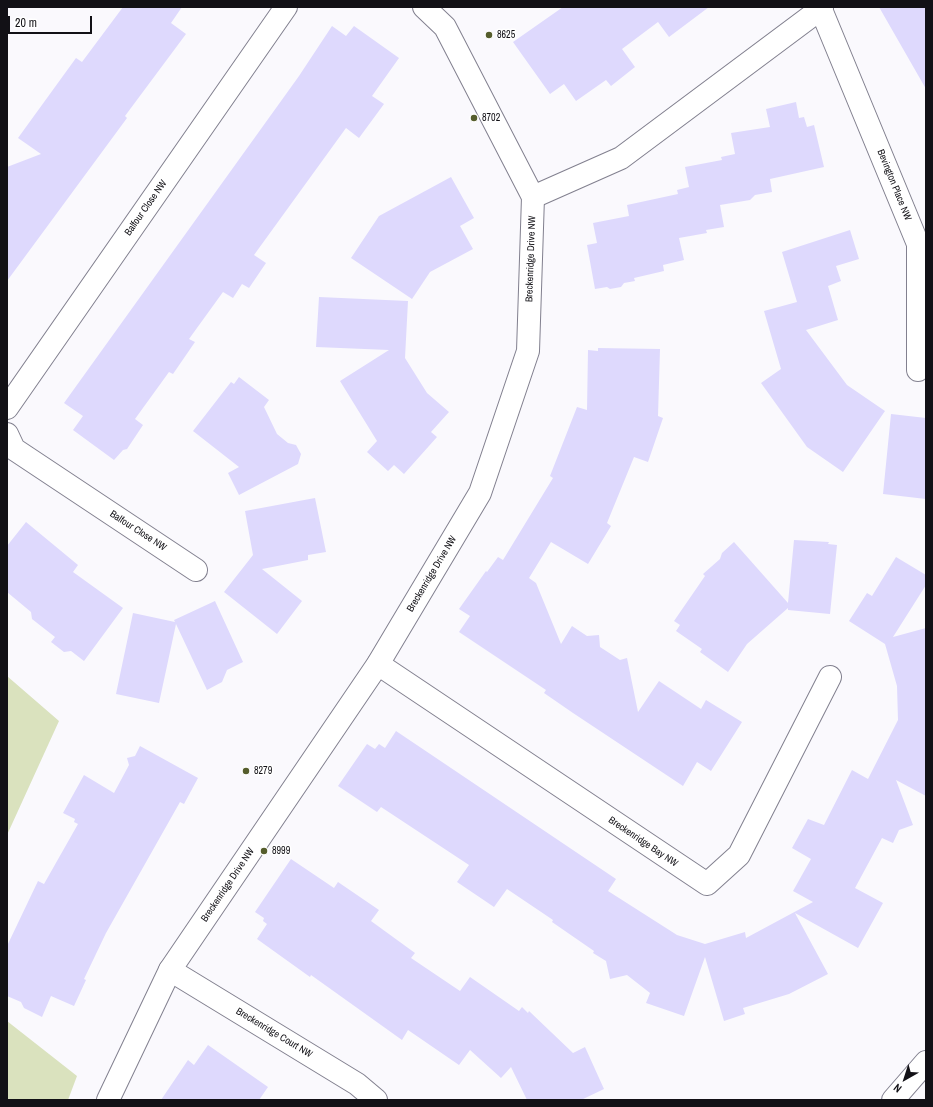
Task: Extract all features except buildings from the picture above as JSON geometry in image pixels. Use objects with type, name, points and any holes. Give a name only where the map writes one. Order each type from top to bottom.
[{"type":"street","name":"Balfour Close NW","points":[[7,408],[286,7]]},
{"type":"street","name":"Breckenridge Drive NW","points":[[108,1100],[170,970],[378,664],[480,493],[528,351],[533,197],[446,27],[424,7]]},
{"type":"street","name":"Bevington Place NW","points":[[533,197],[621,158],[821,8],[918,244],[918,370]]},
{"type":"street","name":"Balfour Close NW","points":[[7,434],[14,449],[196,570]]},
{"type":"street","name":"Breckenridge Bay NW","points":[[378,664],[707,884],[739,855],[830,677]]},
{"type":"street","name":"Breckenridge Court NW","points":[[170,970],[357,1084],[376,1100]]},
{"type":"street","points":[[893,1100],[926,1062]]},
{"type":"green space","points":[[7,676],[59,721],[7,835]]},
{"type":"green space","points":[[7,1021],[77,1076],[68,1100],[7,1100]]},
{"type":"place","name":"8625","points":[[489,35]]},
{"type":"place","name":"8702","points":[[474,118]]},
{"type":"place","name":"8279","points":[[246,771]]},
{"type":"place","name":"8999","points":[[264,851]]}]
